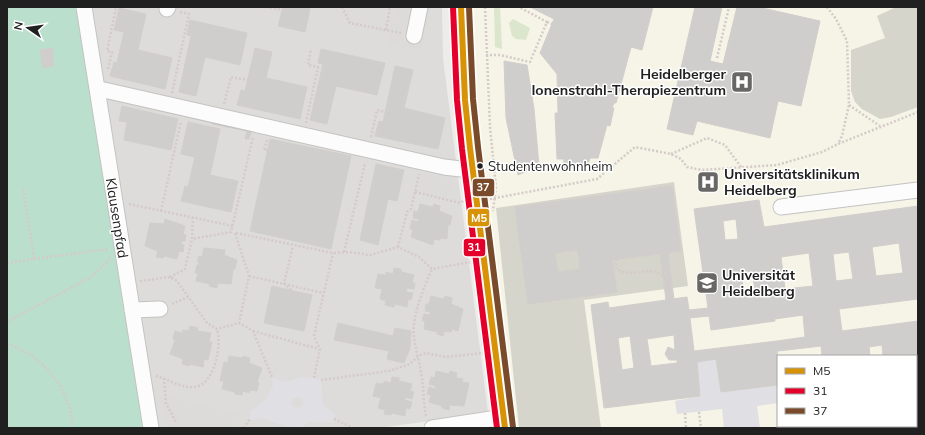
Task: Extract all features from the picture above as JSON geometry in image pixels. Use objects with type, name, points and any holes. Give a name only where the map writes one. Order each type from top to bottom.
[{"type":"street","name":"Klausenpfad","points":[[84,7],[101,90],[115,202],[151,428]]},
{"type":"street","points":[[414,36],[420,7]]},
{"type":"street","points":[[430,424],[505,423],[472,167],[465,100],[461,7]]},
{"type":"street","points":[[101,90],[444,167],[461,169],[472,167]]},
{"type":"street","points":[[781,207],[918,190]]},
{"type":"street","points":[[132,310],[160,309]]},
{"type":"path","points":[[101,90],[112,52],[107,51],[116,7]]},
{"type":"path","points":[[266,7],[282,10]]},
{"type":"path","points":[[342,7],[350,23],[414,36]]},
{"type":"path","points":[[386,30],[390,7]]},
{"type":"path","points":[[485,7],[490,127],[496,187],[494,199],[494,218]]},
{"type":"path","points":[[519,7],[552,24]]},
{"type":"path","points":[[717,58],[728,7]]},
{"type":"path","points":[[827,7],[836,19],[847,41],[848,105],[842,136],[838,144]]},
{"type":"path","points":[[167,8],[189,14],[169,105]]},
{"type":"path","points":[[486,55],[500,55],[530,62],[547,22]]},
{"type":"path","points":[[303,135],[318,67],[308,65],[311,49]]},
{"type":"path","points":[[222,117],[231,77],[247,80]]},
{"type":"path","points":[[848,105],[880,126]]},
{"type":"path","points":[[161,211],[184,108]]},
{"type":"path","points":[[344,252],[377,110],[385,112]]},
{"type":"path","points":[[398,247],[407,212],[411,209],[415,192],[460,203],[466,199],[494,199],[597,179],[635,148],[671,154],[681,159],[687,167],[702,170],[777,165],[822,152],[880,126],[918,112]]},
{"type":"path","points":[[231,232],[256,124]]},
{"type":"path","points":[[268,135],[264,150],[268,150]]},
{"type":"path","points":[[671,154],[707,138],[725,145],[741,167]]},
{"type":"path","points":[[23,188],[34,259]]},
{"type":"path","points":[[115,202],[233,226]]},
{"type":"path","points":[[128,282],[170,277],[185,269],[192,239],[193,217]]},
{"type":"path","points":[[192,239],[231,232],[293,246],[333,253],[344,252],[370,256],[377,252],[398,247],[419,257],[432,269]]},
{"type":"path","points":[[236,233],[249,276],[239,322]]},
{"type":"path","points":[[284,283],[293,246]]},
{"type":"path","points":[[7,263],[122,248]]},
{"type":"path","points":[[7,322],[91,277],[122,248]]},
{"type":"path","points":[[314,378],[320,349],[314,336],[333,253]]},
{"type":"path","points":[[616,260],[616,268],[619,271],[624,272],[643,270],[662,275],[668,282],[671,300]]},
{"type":"path","points":[[432,269],[473,261]]},
{"type":"path","points":[[430,424],[424,407],[422,374],[413,336],[414,323],[424,286],[432,269]]},
{"type":"path","points":[[249,276],[323,293]]},
{"type":"path","points":[[142,372],[194,387],[200,385],[212,374],[220,339],[217,329],[207,323],[177,281],[170,277]]},
{"type":"path","points":[[284,283],[291,290]]},
{"type":"path","points":[[217,329],[239,322]]},
{"type":"path","points":[[239,322],[253,331],[320,349]]},
{"type":"path","points":[[253,331],[272,377]]},
{"type":"path","points":[[7,344],[21,348],[38,359],[51,374],[65,395],[73,421],[73,428]]},
{"type":"path","points":[[321,380],[389,371],[410,364],[418,356],[426,353],[446,357],[484,353]]},
{"type":"path","points":[[164,378],[166,403],[176,422]]},
{"type":"path","points":[[699,412],[701,428]]},
{"type":"path","points":[[684,413],[686,428]]},
{"type":"path","points":[[334,418],[353,428]]},
{"type":"path","points":[[244,428],[250,419]]},
{"type":"shaded area","points":[[90,7],[442,7],[443,58],[488,413],[379,428],[158,428]]},
{"type":"shaded area","points":[[396,7],[430,7],[420,51],[388,44]]},
{"type":"shaded area","name":"Universität Heidelberg","points":[[470,7],[918,7],[918,428],[513,428],[489,209],[474,104]]},
{"type":"shaded area","points":[[896,7],[918,7],[918,107],[891,117],[880,119],[862,109],[855,102],[851,91],[851,50],[885,38],[877,16]]},
{"type":"shaded area","points":[[420,174],[451,179],[447,198],[417,191]]},
{"type":"shaded area","points":[[674,182],[688,286],[584,300],[601,428],[519,428],[496,208]]},
{"type":"shaded area","points":[[716,359],[721,392],[777,385],[777,403],[757,406],[760,428],[724,428],[722,409],[677,414],[675,401],[700,396],[697,362]]},
{"type":"shaded area","points":[[272,377],[285,382],[302,377],[321,380],[323,405],[335,414],[333,423],[310,422],[301,428],[285,426],[260,418],[252,421],[250,419],[250,412],[265,400],[273,386]],"holes":[[[296,397],[301,398],[303,402],[302,406],[298,408],[293,407],[291,403],[293,399]]]},
{"type":"shaded area","points":[[160,395],[240,414],[237,428],[165,428]]},
{"type":"green space","points":[[7,7],[77,7],[145,428],[7,428]]},
{"type":"green space","points":[[494,7],[500,7],[502,49],[495,47]]},
{"type":"green space","points":[[513,19],[530,28],[526,40],[516,39],[512,36],[509,23]]},
{"type":"building","points":[[283,7],[306,7],[310,9],[305,32],[278,26]]},
{"type":"building","points":[[530,7],[653,7],[642,50],[631,47],[616,103],[614,103],[612,108],[614,108],[610,126],[607,125],[598,158],[590,158],[588,165],[563,170],[564,159],[557,159],[555,113],[558,113],[557,74],[540,53],[554,19]]},
{"type":"building","name":"Heidelberger Ionenstrahl-Therapiezentrum","points":[[695,7],[722,7],[710,61],[723,64],[737,7],[758,7],[820,21],[801,106],[778,101],[770,138],[697,121],[693,135],[667,129]]},
{"type":"building","points":[[119,8],[146,14],[138,50],[172,58],[165,89],[110,76],[114,62],[117,63],[124,32],[114,30]]},
{"type":"building","points":[[190,20],[247,33],[240,65],[205,57],[196,96],[179,92],[191,36],[187,35]]},
{"type":"building","points":[[52,48],[54,66],[43,68],[40,50]]},
{"type":"building","points":[[255,48],[272,52],[266,78],[307,87],[300,119],[237,105],[241,90],[245,91]]},
{"type":"building","points":[[321,49],[385,63],[377,95],[336,86],[327,124],[310,120],[323,64],[318,63]]},
{"type":"building","points":[[504,61],[527,65],[534,109],[539,166],[518,175],[506,118]]},
{"type":"building","points":[[395,66],[413,70],[404,108],[445,118],[438,149],[375,136],[379,121],[383,122]]},
{"type":"building","points":[[122,106],[178,119],[171,150],[124,140],[127,122],[119,121]]},
{"type":"building","points":[[213,120],[248,128],[247,131],[212,124]]},
{"type":"building","points":[[188,122],[220,129],[210,175],[238,181],[231,212],[181,201],[185,186],[188,187],[195,157],[181,154]]},
{"type":"building","points":[[247,131],[251,132],[249,139],[245,139]]},
{"type":"building","points":[[270,139],[351,156],[331,249],[250,231]]},
{"type":"building","points":[[376,164],[404,170],[397,201],[388,199],[378,245],[360,240]]},
{"type":"building","points":[[672,186],[681,251],[612,260],[617,292],[528,304],[515,207]],"holes":[[[578,250],[580,269],[558,272],[555,253]]]},
{"type":"building","points":[[759,200],[764,227],[775,321],[711,330],[709,316],[690,318],[694,351],[777,341],[777,385],[721,392],[716,359],[697,362],[700,396],[604,408],[591,305],[608,302],[609,308],[687,297],[689,310],[708,308],[694,209]],"holes":[[[736,219],[738,239],[725,240],[723,221]],[[752,271],[755,290],[744,292],[741,273]],[[674,335],[675,350],[668,347],[665,354],[669,360],[677,360],[677,363],[651,366],[647,339]],[[630,336],[634,368],[622,370],[618,338]]]},
{"type":"building","points":[[420,204],[433,207],[434,204],[440,206],[439,211],[452,216],[450,225],[448,224],[447,239],[434,239],[433,245],[411,237],[413,229],[410,229],[412,220],[418,222],[419,219],[413,218],[414,211],[418,212]]},
{"type":"building","points":[[918,206],[918,299],[839,309],[842,331],[918,321],[918,407],[917,355],[883,355],[882,345],[869,347],[870,355],[822,355],[821,346],[778,351],[777,341],[805,337],[803,315],[775,319],[764,227]],"holes":[[[899,243],[903,273],[876,276],[872,247]],[[849,252],[853,279],[836,281],[833,254]],[[809,253],[813,286],[785,289],[781,257]]]},
{"type":"building","points":[[165,219],[185,226],[183,234],[186,235],[185,241],[182,241],[181,244],[184,245],[183,252],[179,251],[177,259],[164,256],[163,258],[156,257],[158,251],[145,246],[150,223],[164,224]]},
{"type":"building","points":[[204,248],[225,250],[224,255],[237,260],[235,269],[233,269],[231,284],[218,283],[217,288],[209,286],[210,284],[196,281],[198,273],[195,273],[197,265],[199,265],[199,262],[197,262],[199,256],[202,257]]},
{"type":"building","points":[[668,252],[674,299],[666,300],[660,254]]},
{"type":"building","points":[[394,268],[401,269],[401,272],[414,275],[412,283],[415,283],[414,289],[407,288],[406,292],[413,293],[411,300],[408,299],[407,307],[395,304],[394,307],[385,305],[386,301],[380,299],[382,289],[375,288],[378,274],[386,275],[386,272],[393,274]]},
{"type":"building","points":[[272,286],[312,295],[304,331],[264,323]]},
{"type":"building","points":[[431,296],[444,299],[445,296],[452,298],[451,304],[463,309],[458,331],[452,329],[451,332],[444,331],[443,336],[437,334],[437,332],[424,329],[425,321],[422,321],[424,314],[430,315],[431,312],[425,311],[426,304],[429,304]]},
{"type":"building","points":[[338,323],[393,336],[395,328],[411,331],[410,348],[404,363],[387,359],[389,351],[334,340]]},
{"type":"building","points":[[190,326],[198,328],[197,331],[211,333],[209,342],[212,342],[208,360],[204,359],[203,367],[182,364],[183,359],[170,354],[175,340],[173,339],[175,331],[182,333],[183,330],[189,331]]},
{"type":"building","points":[[229,356],[242,358],[243,356],[250,358],[249,363],[262,368],[257,382],[259,383],[257,391],[250,390],[249,393],[243,391],[242,395],[222,389],[224,381],[220,381],[224,362],[228,363]]},
{"type":"building","points":[[436,371],[449,374],[450,371],[457,373],[456,378],[463,379],[462,382],[469,383],[464,406],[450,405],[449,410],[429,402],[431,395],[427,394],[429,387],[435,389],[436,386],[429,384],[431,377],[435,378]]},
{"type":"building","points":[[392,377],[399,378],[399,381],[412,384],[410,391],[414,392],[412,399],[405,397],[405,400],[412,402],[410,409],[406,408],[405,416],[392,413],[391,415],[384,414],[385,410],[378,408],[381,398],[373,396],[376,383],[384,384],[384,381],[391,383]]},
{"type":"transit line","name":"31","points":[[453,7],[457,100],[462,149],[497,428]]},
{"type":"transit line","name":"M5","points":[[461,7],[465,100],[470,148],[505,428]]},
{"type":"transit line","name":"37","points":[[469,7],[473,99],[478,147],[513,427]]},
{"type":"place","name":"Heidelberger Ionenstrahl-Therapiezentrum","points":[[742,82]]},
{"type":"place","name":"Studentenwohnheim","points":[[480,166]]},
{"type":"place","name":"Universitätsklinikum Heidelberg","points":[[708,182]]},
{"type":"place","name":"Universität Heidelberg","points":[[707,283]]}]
